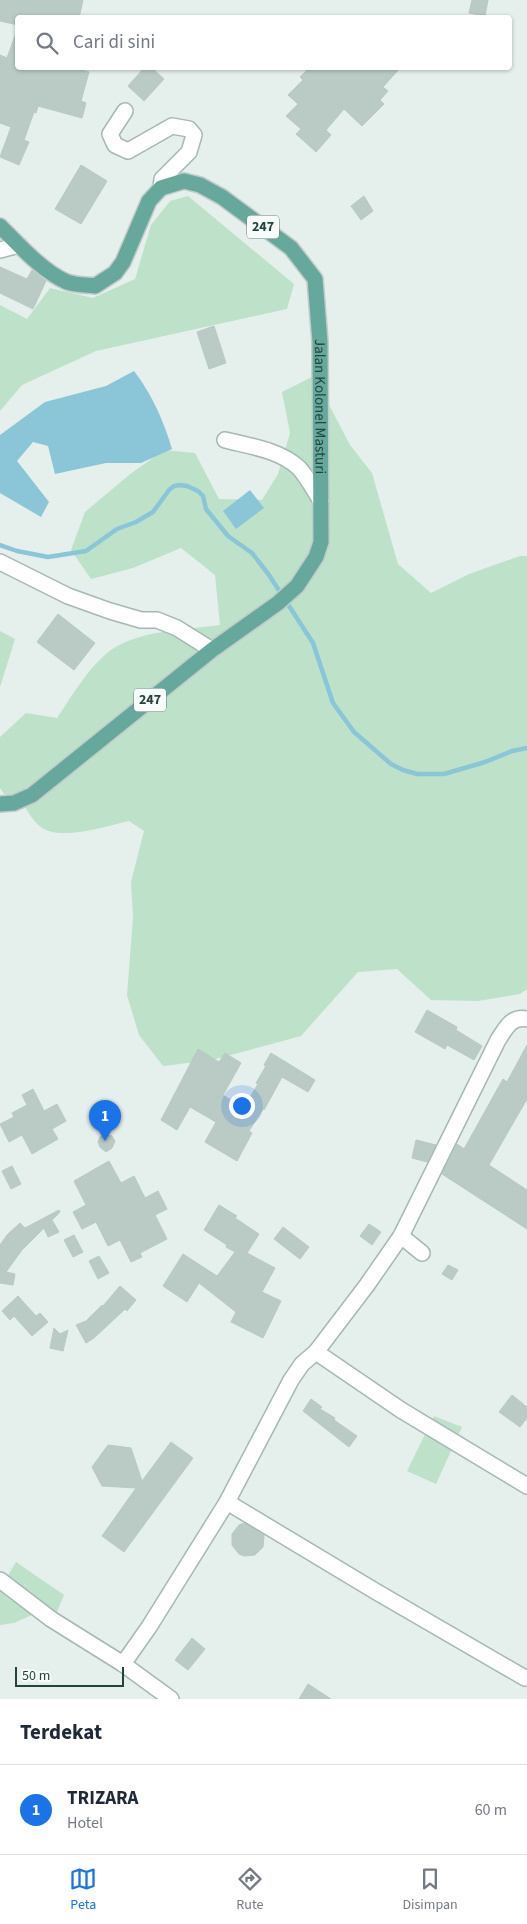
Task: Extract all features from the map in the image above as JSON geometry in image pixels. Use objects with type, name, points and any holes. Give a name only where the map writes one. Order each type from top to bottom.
[{"type":"main road","name":"Jalan Kolonel Masturi","points":[[0,804],[14,803],[32,795],[212,650],[278,603],[297,586],[316,557],[321,542],[320,342],[315,279],[291,248],[222,196],[200,185],[184,181],[161,188]]},
{"type":"main road","points":[[0,226],[52,273],[68,282],[95,286],[115,272],[123,262],[149,201],[161,188]]},
{"type":"street","points":[[125,111],[110,134],[115,145],[128,151],[172,126],[189,129],[194,135],[189,152],[162,179],[161,188]]},
{"type":"street","points":[[0,250],[19,245]]},
{"type":"street","points":[[225,440],[289,460],[300,469],[321,501]]},
{"type":"street","points":[[0,562],[68,596],[140,620],[157,620],[212,650]]},
{"type":"street","points":[[123,1664],[149,1627],[228,1502],[291,1380],[302,1364],[316,1352],[367,1285],[401,1236],[498,1040],[509,1023],[519,1018],[527,1019]]},
{"type":"street","points":[[401,1236],[422,1253]]},
{"type":"street","points":[[316,1352],[401,1410],[527,1486]]},
{"type":"street","points":[[228,1502],[525,1678]]},
{"type":"street","points":[[0,1580],[52,1619],[123,1664],[171,1699]]},
{"type":"green space","points":[[188,196],[294,284],[287,309],[96,351],[22,385],[0,411],[0,305],[27,319],[50,288],[93,298],[135,279],[151,225],[170,201]]},
{"type":"green space","points":[[314,376],[350,445],[372,473],[398,564],[431,593],[469,574],[520,556],[527,556],[527,989],[520,994],[478,1001],[431,1000],[397,969],[358,972],[301,1036],[212,1060],[163,1066],[139,1035],[127,995],[133,918],[131,882],[144,831],[129,821],[74,833],[53,832],[40,827],[30,816],[20,799],[4,794],[0,788],[0,737],[26,713],[57,718],[92,668],[106,654],[118,646],[131,640],[160,632],[220,625],[215,575],[181,548],[133,568],[91,579],[71,550],[85,512],[129,475],[164,450],[195,453],[219,499],[262,500],[278,474],[290,433],[282,392]]},
{"type":"green space","points":[[0,631],[15,639],[0,687]]},
{"type":"green space","points":[[434,1416],[462,1427],[436,1484],[407,1471]]},
{"type":"green space","points":[[16,1562],[64,1595],[56,1614],[32,1615],[14,1623],[0,1625],[0,1589]]},
{"type":"water","points":[[134,371],[157,408],[172,449],[141,463],[106,463],[55,474],[48,446],[33,442],[17,461],[49,502],[41,517],[0,493],[0,435],[45,402],[106,386]]},
{"type":"water","points":[[250,490],[264,508],[236,529],[223,511]]},
{"type":"building","points":[[0,0],[83,0],[80,15],[15,15],[15,24],[0,21]]},
{"type":"building","points":[[472,0],[488,0],[485,15],[469,13]]},
{"type":"building","points":[[15,36],[15,70],[82,70],[89,72],[81,101],[86,103],[82,118],[38,106],[24,140],[29,142],[19,165],[0,157],[11,127],[0,123],[0,55],[7,58]]},
{"type":"building","points":[[142,70],[154,70],[164,79],[144,101],[128,86]]},
{"type":"building","points":[[307,70],[398,70],[383,87],[388,91],[380,100],[384,104],[362,126],[344,109],[326,130],[331,135],[316,152],[296,134],[301,129],[286,116],[298,104],[288,95],[303,80],[300,77]]},
{"type":"building","points":[[81,165],[107,181],[81,224],[55,209]]},
{"type":"building","points":[[364,196],[373,211],[361,220],[351,206]]},
{"type":"building","points":[[0,267],[27,279],[32,270],[46,281],[33,309],[0,293]]},
{"type":"building","points":[[214,326],[226,363],[209,369],[197,332]]},
{"type":"building","points":[[58,614],[95,643],[74,670],[37,642]]},
{"type":"building","points":[[427,1010],[457,1027],[456,1030],[482,1046],[474,1060],[447,1045],[445,1049],[415,1032]]},
{"type":"building","points":[[527,1045],[527,1099],[489,1165],[527,1190],[527,1229],[442,1174],[457,1144],[464,1149],[503,1079],[507,1082]]},
{"type":"building","points":[[198,1049],[219,1062],[225,1053],[241,1063],[223,1095],[242,1107],[244,1107],[258,1084],[256,1083],[271,1053],[315,1080],[308,1092],[282,1077],[264,1110],[249,1131],[252,1133],[237,1161],[205,1142],[216,1122],[190,1107],[177,1130],[161,1120]]},
{"type":"building","points":[[33,1089],[44,1111],[57,1104],[66,1121],[52,1129],[58,1139],[32,1154],[22,1135],[9,1142],[0,1124],[14,1117],[12,1113],[27,1105],[22,1095]]},
{"type":"building","points":[[105,1134],[112,1136],[115,1141],[112,1148],[106,1152],[100,1147],[98,1142],[100,1137]]},
{"type":"building","points":[[416,1140],[436,1145],[427,1162],[412,1158]]},
{"type":"building","points":[[109,1161],[121,1183],[134,1176],[145,1198],[158,1191],[167,1209],[155,1215],[167,1239],[140,1253],[142,1257],[131,1262],[120,1240],[108,1246],[96,1222],[82,1229],[73,1212],[86,1205],[74,1181]]},
{"type":"building","points":[[12,1166],[21,1184],[11,1189],[2,1171]]},
{"type":"building","points":[[219,1205],[237,1216],[235,1218],[259,1234],[247,1253],[275,1268],[262,1292],[281,1301],[263,1338],[231,1322],[236,1312],[199,1283],[187,1302],[163,1286],[183,1254],[217,1276],[235,1252],[204,1230]]},
{"type":"building","points":[[59,1210],[60,1212],[52,1220],[59,1232],[48,1237],[44,1228],[22,1250],[6,1272],[15,1274],[13,1285],[0,1283],[0,1245],[7,1235],[20,1223],[25,1228]]},
{"type":"building","points":[[369,1224],[381,1232],[372,1245],[360,1236]]},
{"type":"building","points":[[283,1227],[309,1247],[300,1259],[274,1239]]},
{"type":"building","points":[[74,1235],[83,1252],[73,1257],[64,1240]]},
{"type":"building","points":[[99,1256],[109,1273],[98,1279],[89,1261]]},
{"type":"building","points":[[448,1265],[458,1270],[452,1280],[442,1274]]},
{"type":"building","points":[[120,1286],[136,1300],[127,1311],[125,1309],[86,1343],[76,1325],[86,1321],[103,1306]]},
{"type":"building","points":[[18,1296],[36,1316],[40,1313],[48,1322],[32,1336],[14,1316],[10,1320],[2,1311]]},
{"type":"building","points":[[54,1328],[60,1334],[68,1330],[63,1351],[50,1348]]},
{"type":"building","points":[[512,1395],[527,1407],[527,1418],[520,1427],[499,1412]]},
{"type":"building","points":[[311,1399],[322,1407],[320,1409],[335,1418],[334,1420],[357,1436],[349,1447],[303,1411]]},
{"type":"building","points":[[171,1442],[193,1458],[124,1552],[102,1536],[136,1488],[102,1486],[92,1467],[108,1445],[131,1448],[142,1481]]},
{"type":"building","points":[[244,1523],[264,1535],[263,1547],[255,1555],[244,1556],[239,1554],[232,1545],[232,1534],[239,1525]]},
{"type":"building","points":[[192,1638],[205,1649],[188,1670],[175,1660]]},
{"type":"building","points":[[308,1684],[331,1699],[299,1699]]},
{"type":"waterway","points":[[0,545],[17,551],[48,557],[86,551],[117,529],[136,522],[153,512],[174,486],[187,486],[198,491],[203,496],[206,509],[228,536],[252,553],[269,575],[313,643],[333,703],[354,732],[391,764],[417,774],[444,774],[485,762],[512,751],[527,748]]},
{"type":"place","name":"TRIZARA","points":[[105,1141]]}]
